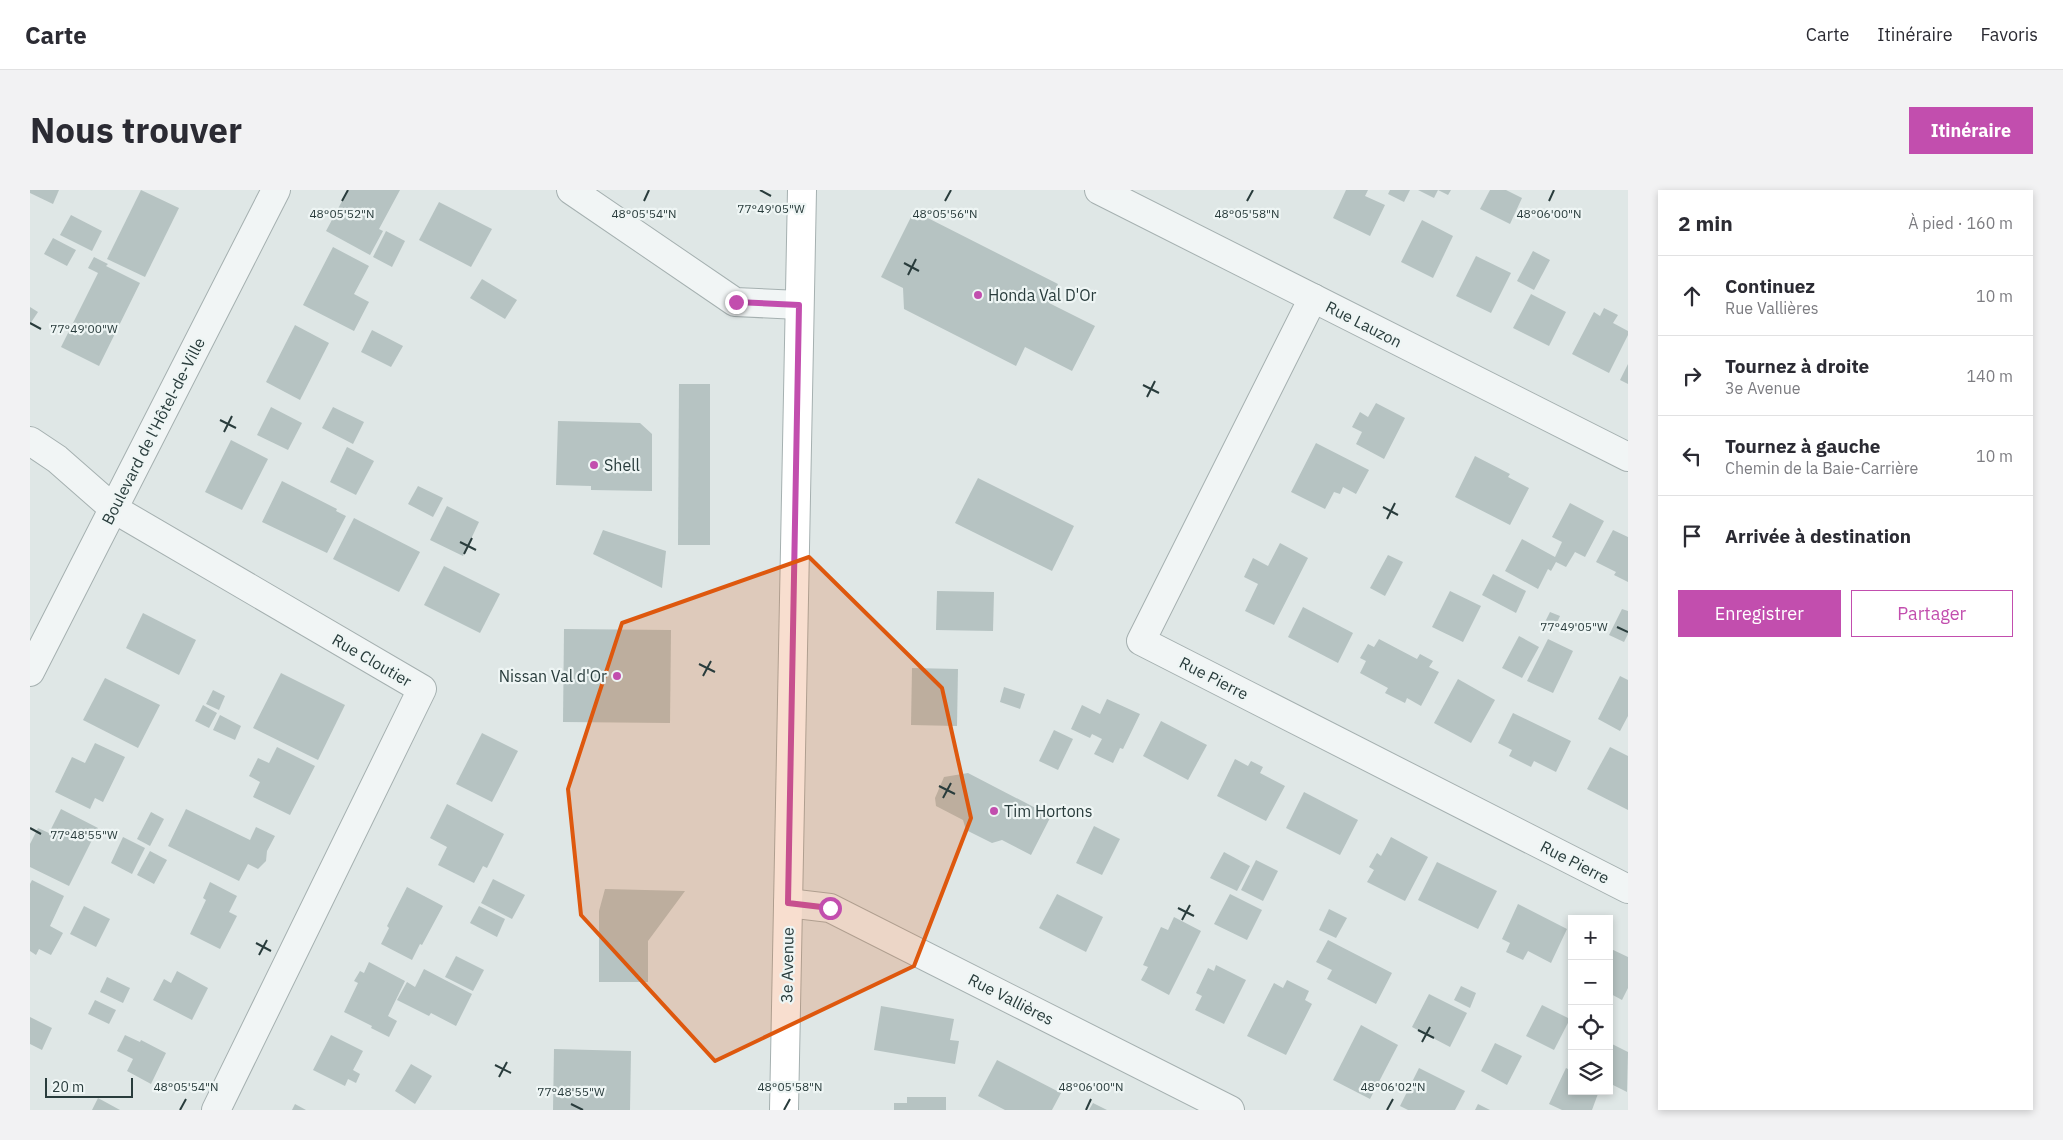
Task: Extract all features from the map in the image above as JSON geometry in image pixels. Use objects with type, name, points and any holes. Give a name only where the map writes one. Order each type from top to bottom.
[{"type":"main road","name":"3e Avenue","points":[[784,1110],[802,190]]},
{"type":"street","name":"Boulevard de l'Hôtel-de-Ville","points":[[30,672],[276,190]]},
{"type":"street","points":[[571,190],[736,302],[799,305]]},
{"type":"street","name":"Rue Lauzon","points":[[1099,190],[1628,457]]},
{"type":"street","name":"Rue Pierre","points":[[1313,298],[1141,641],[1628,889]]},
{"type":"street","name":"Rue Cloutier","points":[[30,441],[57,459],[114,509],[422,689],[216,1110]]},
{"type":"street","name":"Rue Vallières","points":[[788,903],[830,908],[1230,1110]]},
{"type":"highlighted area","points":[[809,557],[942,688],[971,818],[914,966],[715,1061],[581,915],[568,789],[622,623]]},
{"type":"building","points":[[30,190],[59,190],[53,204],[30,193]]},
{"type":"building","points":[[141,190],[179,208],[145,277],[107,259]]},
{"type":"building","points":[[348,190],[400,190],[379,229],[383,231],[370,255],[326,231]]},
{"type":"building","points":[[1346,190],[1368,190],[1365,196],[1385,205],[1370,236],[1333,218]]},
{"type":"building","points":[[1390,190],[1410,190],[1404,202],[1388,194]]},
{"type":"building","points":[[1418,190],[1438,190],[1434,198]]},
{"type":"building","points":[[1438,190],[1451,190],[1448,195]]},
{"type":"building","points":[[1490,190],[1506,190],[1522,198],[1510,224],[1480,209]]},
{"type":"building","points":[[439,202],[492,229],[471,267],[419,240]]},
{"type":"building","name":"Honda Val D'Or","points":[[914,211],[1058,284],[1049,303],[1095,326],[1072,371],[1025,347],[1016,366],[904,309],[903,288],[881,277]]},
{"type":"building","points":[[71,215],[102,231],[92,251],[60,235]]},
{"type":"building","points":[[1422,220],[1453,236],[1433,278],[1401,262]]},
{"type":"building","points":[[386,231],[405,241],[392,267],[373,257]]},
{"type":"building","points":[[53,238],[76,250],[67,266],[44,254]]},
{"type":"building","points":[[333,247],[369,266],[354,294],[369,302],[354,331],[303,305]]},
{"type":"building","points":[[1533,251],[1550,260],[1534,290],[1517,281]]},
{"type":"building","points":[[1476,256],[1511,273],[1491,313],[1456,296]]},
{"type":"building","points":[[94,257],[108,264],[106,266],[140,283],[99,366],[61,347],[98,273],[88,268]]},
{"type":"building","points":[[482,279],[517,300],[505,319],[470,298]]},
{"type":"building","points":[[1531,294],[1566,312],[1549,346],[1513,328]]},
{"type":"building","points":[[30,307],[38,312],[30,324]]},
{"type":"building","points":[[1604,308],[1618,315],[1613,323],[1628,331],[1628,335],[1609,373],[1572,354],[1594,312],[1600,316]]},
{"type":"building","points":[[295,325],[329,343],[300,400],[266,382]]},
{"type":"building","points":[[372,330],[403,346],[391,367],[361,352]]},
{"type":"building","points":[[1628,364],[1628,384],[1620,380]]},
{"type":"building","points":[[679,384],[710,384],[710,545],[678,545]]},
{"type":"building","points":[[1376,403],[1405,418],[1384,459],[1356,444],[1362,432],[1352,427],[1360,412],[1368,417]]},
{"type":"building","points":[[271,407],[302,423],[288,450],[257,435]]},
{"type":"building","points":[[333,407],[364,422],[353,444],[322,428]]},
{"type":"building","points":[[558,421],[640,423],[652,434],[652,491],[591,490],[591,486],[556,485]]},
{"type":"building","points":[[231,440],[268,459],[242,510],[205,492]]},
{"type":"building","points":[[1316,443],[1369,470],[1356,494],[1343,487],[1340,494],[1334,492],[1325,509],[1291,492]]},
{"type":"building","points":[[347,447],[374,461],[356,495],[330,482]]},
{"type":"building","points":[[1475,456],[1510,474],[1508,477],[1529,488],[1510,525],[1455,497]]},
{"type":"building","points":[[978,478],[1074,526],[1052,571],[955,523]]},
{"type":"building","points":[[282,481],[337,509],[336,511],[346,516],[327,553],[262,522]]},
{"type":"building","points":[[418,486],[443,498],[433,517],[408,504]]},
{"type":"building","points":[[1570,503],[1604,521],[1585,557],[1575,552],[1566,567],[1556,562],[1551,571],[1548,569],[1538,589],[1505,571],[1522,539],[1555,557],[1562,542],[1552,537]]},
{"type":"building","points":[[447,506],[479,522],[463,556],[430,540]]},
{"type":"building","points":[[354,518],[420,552],[399,592],[333,559]]},
{"type":"building","points":[[603,530],[666,551],[662,588],[593,554]]},
{"type":"building","points":[[1613,530],[1628,537],[1628,582],[1614,575],[1616,572],[1596,562]]},
{"type":"building","points":[[1280,543],[1308,558],[1274,625],[1245,611],[1258,584],[1244,577],[1253,558],[1268,566]]},
{"type":"building","points":[[1388,555],[1403,562],[1385,596],[1370,588]]},
{"type":"building","points":[[444,566],[500,594],[480,633],[424,605]]},
{"type":"building","points":[[1493,574],[1526,591],[1516,613],[1482,595]]},
{"type":"building","points":[[937,591],[994,592],[993,631],[936,630]]},
{"type":"building","points":[[1450,591],[1481,606],[1463,642],[1432,627]]},
{"type":"building","points":[[1303,607],[1353,633],[1338,663],[1288,637]]},
{"type":"building","points":[[1622,609],[1628,611],[1628,634],[1624,642],[1609,635]]},
{"type":"building","points":[[1550,612],[1560,616],[1553,631],[1543,626]]},
{"type":"building","points":[[143,613],[196,640],[179,675],[126,648]]},
{"type":"building","name":"Nissan Val d'Or","points":[[564,629],[671,630],[670,723],[563,722]]},
{"type":"building","points":[[1519,636],[1539,647],[1522,678],[1502,668]]},
{"type":"building","points":[[1379,639],[1417,659],[1420,654],[1433,661],[1429,667],[1439,672],[1421,706],[1407,698],[1405,703],[1385,693],[1388,688],[1360,673],[1366,661],[1360,658],[1368,644],[1374,647]]},
{"type":"building","points":[[1548,639],[1573,651],[1553,693],[1527,681]]},
{"type":"building","points":[[912,668],[958,669],[957,726],[911,725]]},
{"type":"building","points":[[281,673],[345,705],[318,760],[253,728]]},
{"type":"building","points":[[1620,676],[1628,680],[1628,716],[1620,731],[1598,719]]},
{"type":"building","points":[[105,678],[160,705],[138,748],[83,720]]},
{"type":"building","points":[[1458,679],[1495,700],[1471,743],[1434,723]]},
{"type":"building","points":[[1004,687],[1025,694],[1020,709],[1000,702]]},
{"type":"building","points":[[213,690],[225,696],[219,710],[206,704]]},
{"type":"building","points":[[1107,699],[1140,714],[1123,749],[1120,748],[1113,763],[1094,754],[1102,739],[1092,734],[1090,738],[1071,729],[1082,705],[1100,714]]},
{"type":"building","points":[[203,705],[217,713],[209,728],[195,721]]},
{"type":"building","points":[[1513,713],[1571,741],[1556,772],[1534,761],[1531,767],[1509,756],[1512,750],[1498,743]]},
{"type":"building","points":[[220,715],[241,726],[235,740],[213,730]]},
{"type":"building","points":[[1161,721],[1207,745],[1188,780],[1143,756]]},
{"type":"building","points":[[1054,730],[1073,739],[1058,770],[1039,761]]},
{"type":"building","points":[[482,733],[518,751],[492,802],[456,784]]},
{"type":"building","points":[[95,743],[125,757],[103,802],[95,798],[90,809],[55,792],[72,757],[85,763]]},
{"type":"building","points":[[277,747],[315,766],[290,815],[253,797],[260,782],[249,776],[258,758],[269,763]]},
{"type":"building","points":[[1610,747],[1628,756],[1628,810],[1587,789]]},
{"type":"building","points":[[1235,759],[1248,766],[1251,761],[1263,767],[1260,773],[1285,786],[1266,821],[1217,796]]},
{"type":"building","name":"Tim Hortons","points":[[968,773],[1051,816],[1031,855],[1002,840],[992,843],[966,830],[963,820],[936,806],[935,798],[944,777]]},
{"type":"building","points":[[1304,792],[1358,820],[1340,855],[1286,828]]},
{"type":"building","points":[[447,804],[504,834],[487,868],[483,866],[474,883],[438,865],[447,847],[430,838]]},
{"type":"building","points":[[61,809],[98,828],[69,886],[30,867],[30,844],[38,828],[49,833]]},
{"type":"building","points":[[186,809],[250,840],[256,827],[275,836],[267,851],[266,861],[258,869],[248,864],[239,881],[168,846]]},
{"type":"building","points":[[151,812],[164,819],[150,846],[137,839]]},
{"type":"building","points":[[1094,826],[1120,839],[1102,875],[1076,863]]},
{"type":"building","points":[[123,837],[145,848],[132,874],[111,863]]},
{"type":"building","points":[[1391,837],[1428,857],[1405,901],[1367,882],[1374,870],[1369,867],[1377,853],[1381,856]]},
{"type":"building","points":[[150,851],[167,860],[154,884],[137,875]]},
{"type":"building","points":[[1224,852],[1250,866],[1237,891],[1210,878]]},
{"type":"building","points":[[1256,860],[1278,871],[1263,901],[1241,890]]},
{"type":"building","points":[[1437,862],[1497,891],[1478,929],[1418,900]]},
{"type":"building","points":[[493,879],[525,895],[512,919],[481,903]]},
{"type":"building","points":[[32,880],[64,896],[50,926],[63,933],[51,955],[39,949],[36,955],[30,951],[30,884]]},
{"type":"building","points":[[210,882],[237,896],[229,912],[237,916],[220,949],[190,934],[206,900],[203,898]]},
{"type":"building","points":[[407,887],[443,906],[412,960],[381,944],[389,928],[387,926]]},
{"type":"building","points":[[605,889],[685,891],[648,941],[648,982],[599,982],[599,911]]},
{"type":"building","points":[[1057,894],[1103,917],[1086,952],[1039,928]]},
{"type":"building","points":[[1230,894],[1262,910],[1247,940],[1214,924]]},
{"type":"building","points":[[1518,904],[1567,929],[1551,963],[1528,951],[1523,960],[1506,952],[1510,943],[1502,939]]},
{"type":"building","points":[[84,906],[110,919],[96,947],[70,934]]},
{"type":"building","points":[[479,906],[505,919],[497,937],[470,923]]},
{"type":"building","points":[[1329,909],[1347,918],[1336,938],[1319,930]]},
{"type":"building","points":[[1174,917],[1201,931],[1169,995],[1141,980],[1148,967],[1143,965],[1161,927],[1168,930]]},
{"type":"building","points":[[1328,940],[1392,973],[1376,1004],[1327,979],[1332,970],[1316,962]]},
{"type":"building","points":[[1613,950],[1628,957],[1628,988],[1622,1000],[1613,995]]},
{"type":"building","points":[[456,956],[484,970],[473,991],[445,977]]},
{"type":"building","points":[[369,962],[405,981],[388,1016],[397,1021],[389,1037],[344,1012],[358,983],[354,981],[360,971],[364,973]]},
{"type":"building","points":[[1216,965],[1246,980],[1224,1024],[1195,1010],[1202,996],[1196,993],[1208,968],[1214,971]]},
{"type":"building","points":[[424,969],[472,994],[456,1026],[431,1013],[429,1016],[397,1000],[407,982],[415,987]]},
{"type":"building","points":[[177,971],[208,988],[192,1020],[153,1000],[164,979],[171,983]]},
{"type":"building","points":[[107,977],[130,988],[123,1003],[100,992]]},
{"type":"building","points":[[1287,980],[1309,991],[1305,1000],[1312,1004],[1286,1055],[1247,1036],[1274,983],[1283,988]]},
{"type":"building","points":[[1461,986],[1476,993],[1470,1008],[1454,1000]]},
{"type":"building","points":[[1429,994],[1467,1013],[1450,1047],[1412,1027]]},
{"type":"building","points":[[95,1000],[116,1010],[109,1024],[88,1014]]},
{"type":"building","points":[[1542,1005],[1568,1018],[1568,1023],[1554,1050],[1526,1036]]},
{"type":"building","points":[[881,1006],[954,1019],[950,1040],[959,1041],[955,1064],[874,1050]]},
{"type":"building","points":[[30,1017],[52,1028],[42,1050],[30,1044]]},
{"type":"building","points":[[1361,1025],[1398,1045],[1370,1099],[1333,1080]]},
{"type":"building","points":[[125,1035],[140,1042],[141,1040],[166,1053],[151,1084],[127,1071],[133,1059],[117,1051]]},
{"type":"building","points":[[331,1035],[363,1051],[353,1070],[360,1074],[356,1083],[348,1079],[345,1086],[313,1070]]},
{"type":"building","points":[[1495,1043],[1522,1056],[1507,1085],[1481,1071]]},
{"type":"building","points":[[1613,1044],[1628,1052],[1627,1092],[1613,1085]]},
{"type":"building","points":[[554,1049],[631,1051],[630,1110],[553,1110]]},
{"type":"building","points":[[997,1060],[1061,1093],[1052,1110],[1005,1110],[978,1096]]},
{"type":"building","points":[[411,1064],[432,1076],[415,1104],[395,1091]]},
{"type":"building","points":[[1419,1068],[1465,1091],[1455,1110],[1408,1110],[1400,1106]]},
{"type":"building","points":[[1566,1068],[1568,1069],[1568,1095],[1598,1095],[1592,1110],[1562,1110],[1549,1104]]},
{"type":"building","points":[[907,1097],[946,1097],[946,1110],[894,1110],[894,1103],[907,1103]]},
{"type":"building","points":[[98,1098],[120,1110],[92,1110]]},
{"type":"building","points":[[1093,1103],[1107,1110],[1089,1110]]},
{"type":"building","points":[[295,1104],[306,1110],[292,1110]]},
{"type":"building","points":[[1478,1104],[1490,1110],[1475,1110]]},
{"type":"place","name":"Honda Val D'Or","points":[[978,295]]},
{"type":"place","name":"Shell","points":[[594,465]]},
{"type":"place","name":"Nissan Val d'Or","points":[[617,676]]},
{"type":"place","name":"Tim Hortons","points":[[994,811]]},
{"type":"route","points":[[736,302],[799,305],[788,903],[830,908]]}]
